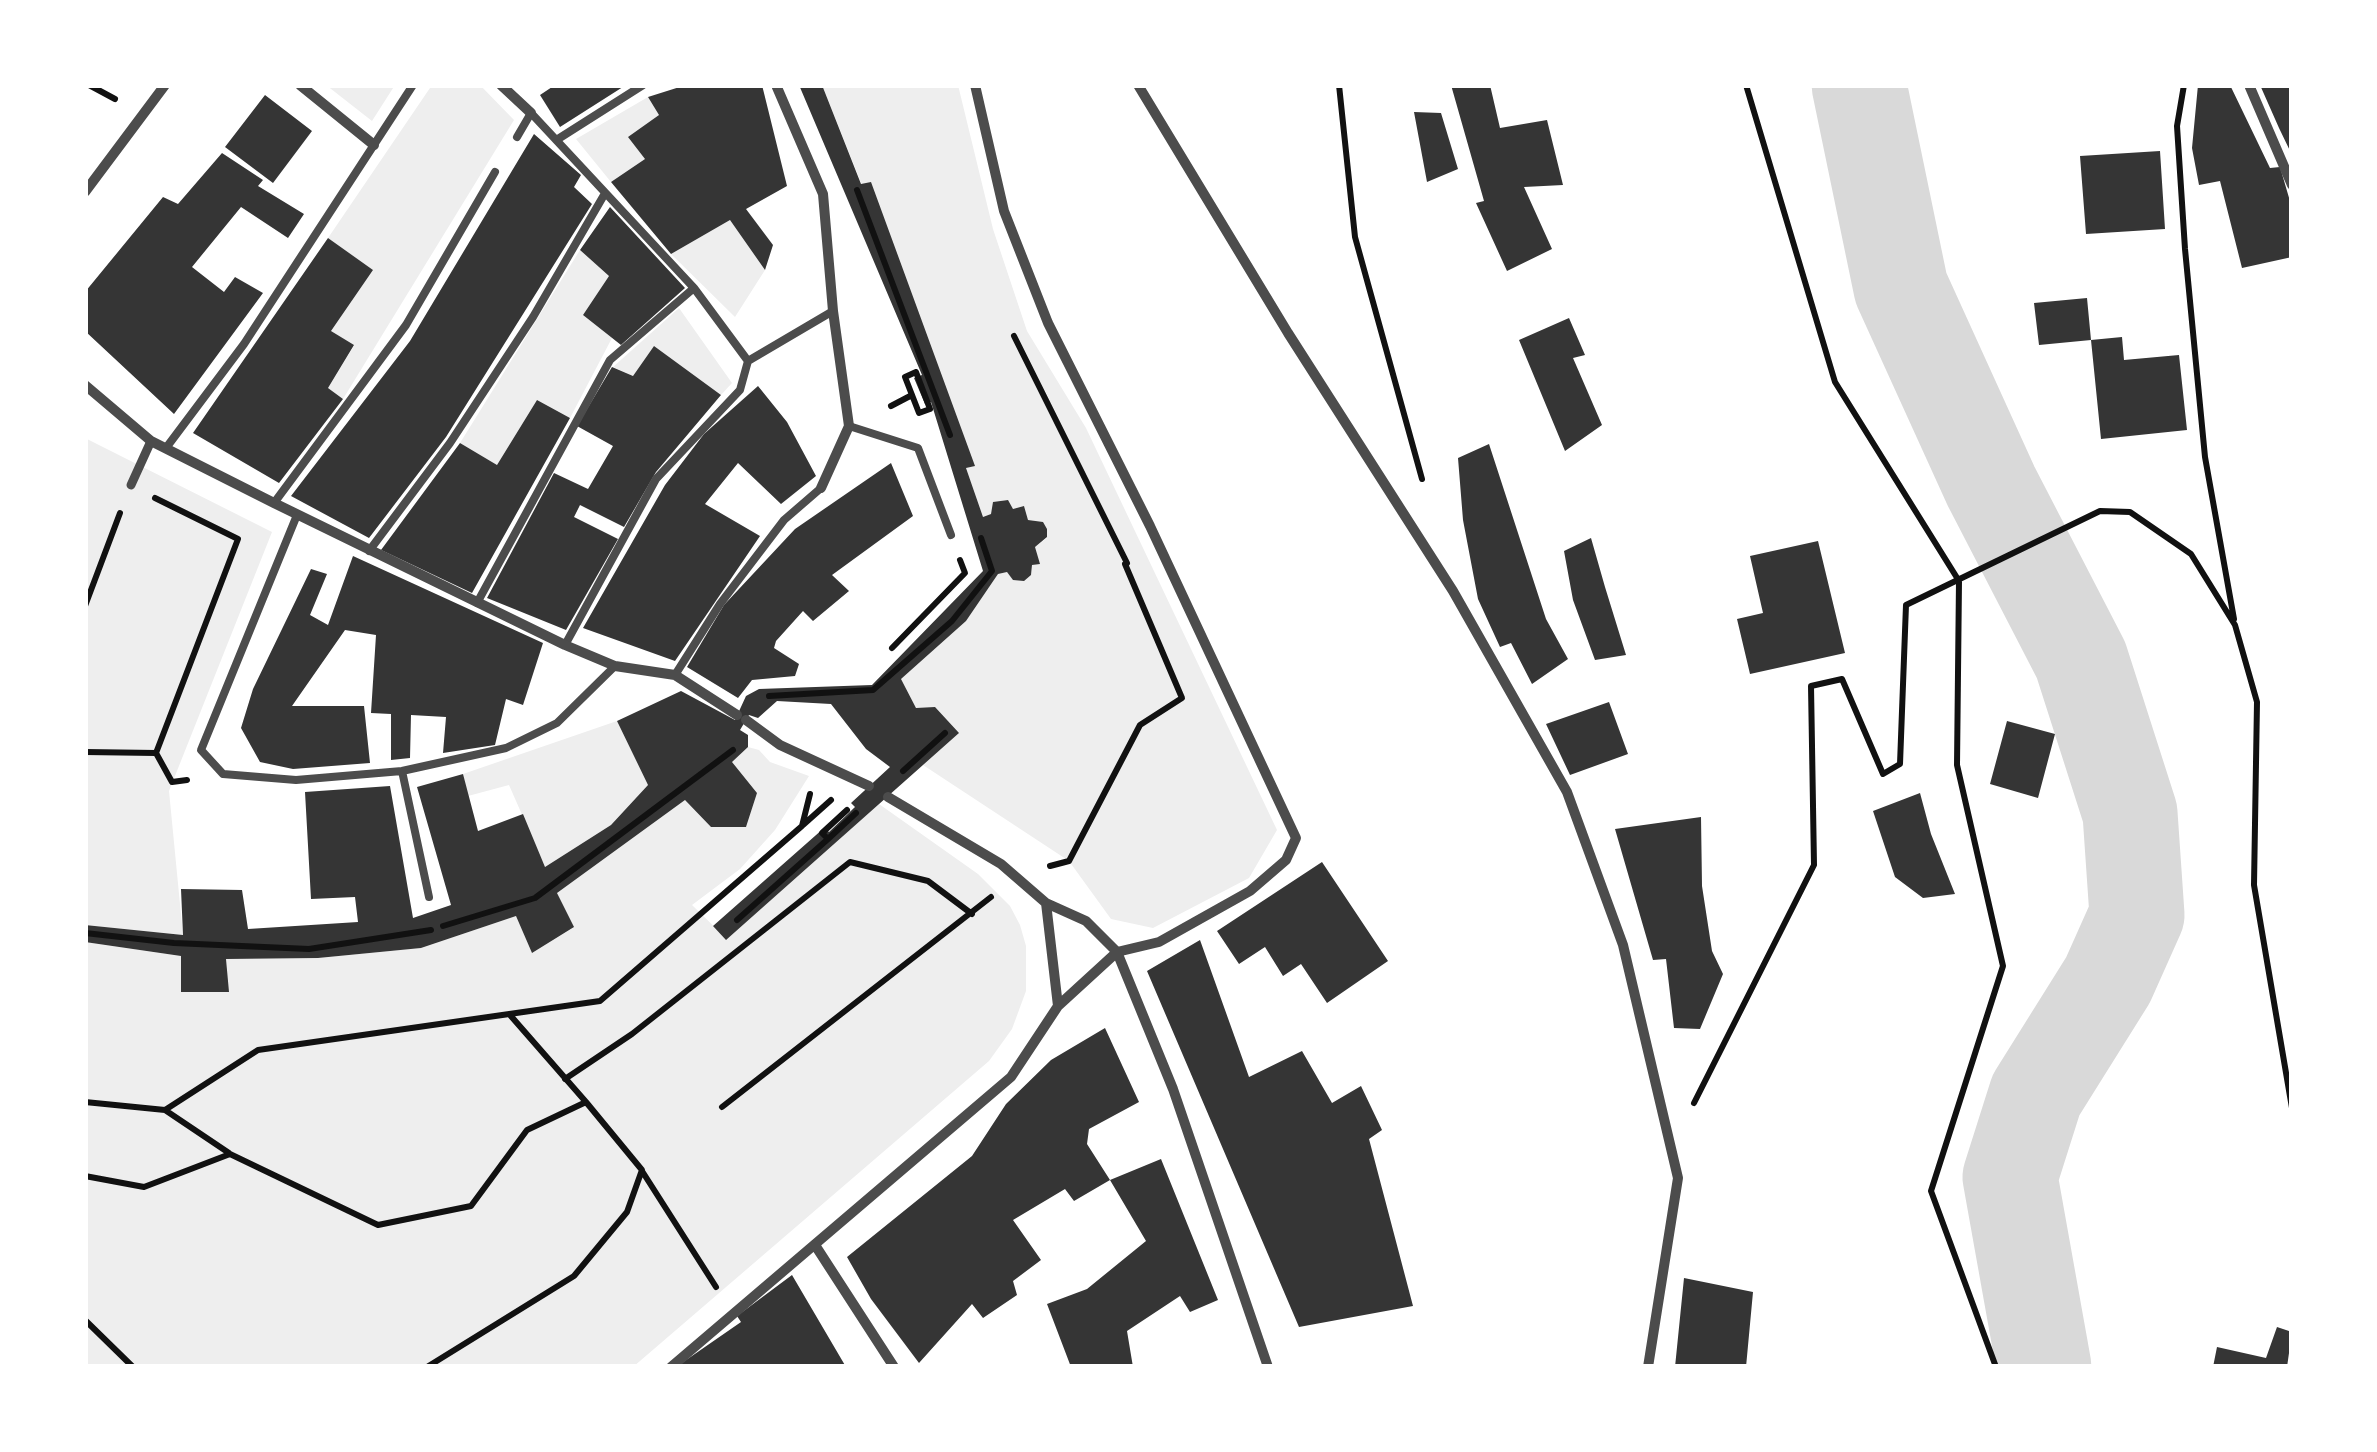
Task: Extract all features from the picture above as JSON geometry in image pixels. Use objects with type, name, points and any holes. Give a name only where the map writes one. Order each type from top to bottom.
[{"type":"street","points":[[85,192],[166,85]]},
{"type":"street","points":[[300,85],[374,145]]},
{"type":"street","points":[[502,85],[532,113]]},
{"type":"street","points":[[776,85],[823,194],[832,311],[849,426],[821,488]]},
{"type":"street","points":[[671,1367],[1011,1077],[1058,1006],[1117,952],[1159,942],[1250,891],[1286,860],[1296,838],[1150,526],[1048,323],[1004,211],[975,85]]},
{"type":"street","points":[[1138,85],[1288,333],[1454,592],[1566,792],[1623,945],[1671,1149],[1676,1194],[1648,1367]]},
{"type":"street","points":[[2249,85],[2292,185]]},
{"type":"street","points":[[85,385],[151,440],[274,504],[565,645],[615,666],[675,675],[780,745],[869,786]]},
{"type":"street","points":[[130,485],[151,440]]},
{"type":"street","points":[[888,797],[1018,876],[1046,903],[1086,921],[1117,952],[1172,1089],[1268,1367]]},
{"type":"street","points":[[1046,903],[1058,1006]]},
{"type":"street","points":[[815,1245],[894,1367]]},
{"type":"lane","points":[[166,448],[244,344],[413,85]]},
{"type":"lane","points":[[558,139],[643,85]]},
{"type":"lane","points":[[517,138],[532,113],[694,288],[748,361]]},
{"type":"lane","points":[[274,504],[406,325],[495,172]]},
{"type":"lane","points":[[369,552],[450,443],[533,317],[604,194]]},
{"type":"lane","points":[[477,602],[610,360],[694,288]]},
{"type":"lane","points":[[565,645],[656,479],[740,390],[748,361],[832,311]]},
{"type":"lane","points":[[849,426],[918,448],[951,535]]},
{"type":"lane","points":[[675,675],[720,604],[784,520],[821,488]]},
{"type":"lane","points":[[297,515],[200,750],[223,774],[296,780],[402,771],[506,748],[557,724],[615,666]]},
{"type":"lane","points":[[402,771],[429,898]]},
{"type":"path","points":[[1338,85],[1355,237],[1428,498]]},
{"type":"path","points":[[1746,85],[1836,382],[1961,579],[1957,765],[2003,966],[1930,1191],[1996,1367]]},
{"type":"path","points":[[2184,85],[2176,126],[2205,456],[2235,625],[2256,702],[2254,885],[2292,1108]]},
{"type":"path","points":[[854,183],[934,384],[951,439]]},
{"type":"path","points":[[916,372],[923,390],[930,409],[919,413],[905,377],[916,372]]},
{"type":"path","points":[[923,390],[934,384]]},
{"type":"path","points":[[85,606],[130,485]]},
{"type":"path","points":[[147,494],[238,539],[156,753],[172,782],[184,782]]},
{"type":"path","points":[[1671,1149],[1814,865],[1811,686],[1842,678],[1883,774],[1900,764],[1906,604],[2100,511],[2130,512],[2190,554],[2235,625]]},
{"type":"path","points":[[761,699],[772,694],[873,690],[952,621],[992,571],[977,525]]},
{"type":"path","points":[[892,648],[964,573],[951,535]]},
{"type":"path","points":[[722,1107],[1018,876],[1069,861],[1140,725],[1182,698],[1125,564]]},
{"type":"path","points":[[85,932],[309,949],[416,934],[450,924],[535,898],[734,750],[733,734]]},
{"type":"path","points":[[85,752],[156,753]]},
{"type":"path","points":[[802,826],[820,765]]},
{"type":"path","points":[[164,1110],[258,1050],[600,1001],[836,796]]},
{"type":"path","points":[[737,920],[828,838],[822,834],[843,813]]},
{"type":"path","points":[[566,1079],[632,1034],[850,862],[928,881],[972,914]]},
{"type":"path","points":[[510,1015],[642,1170],[720,1294]]},
{"type":"path","points":[[85,1102],[164,1110],[230,1154],[378,1225],[470,1206],[527,1130],[586,1102]]},
{"type":"path","points":[[85,1176],[144,1187],[230,1154]]},
{"type":"path","points":[[427,1367],[574,1276],[627,1212],[642,1170]]},
{"type":"path","points":[[85,1320],[134,1367]]},
{"type":"shaded area","points":[[326,85],[395,85],[372,121]]},
{"type":"shaded area","points":[[432,85],[480,85],[514,120],[343,399],[328,388],[354,346],[331,331],[373,270],[328,238]]},
{"type":"shaded area","points":[[822,85],[958,85],[993,229],[1027,331],[1086,428],[1277,830],[1249,878],[1153,928],[1111,919],[1069,861],[923,765],[959,733],[916,708],[901,679],[966,621],[998,574],[1007,572],[1014,580],[1031,575],[1032,565],[1039,563],[1035,547],[1047,538],[1047,529],[1042,522],[1028,520],[1024,506],[1013,509],[1007,500],[994,502],[991,514],[983,517],[966,468],[974,466]]},
{"type":"shaded area","points":[[648,97],[659,115],[629,137],[645,159],[611,182],[576,139]]},
{"type":"shaded area","points":[[730,220],[765,270],[735,317],[671,254]]},
{"type":"shaded area","points":[[580,250],[609,276],[583,315],[612,338],[570,418],[537,400],[497,465],[460,443]]},
{"type":"shaded area","points":[[679,308],[732,383],[721,395],[654,346],[633,376],[613,367]]},
{"type":"shaded area","points":[[85,438],[272,532],[169,791],[183,935],[85,925]]},
{"type":"shaded area","points":[[617,721],[648,785],[611,825],[545,867],[509,785],[468,796],[463,774]]},
{"type":"shaded area","points":[[748,747],[759,750],[770,762],[809,776],[775,830],[740,869],[692,905],[727,939],[879,804],[978,874],[1010,906],[1020,925],[1026,946],[1026,991],[1012,1029],[989,1061],[633,1367],[85,1367],[85,942],[181,956],[182,992],[228,992],[226,959],[318,958],[421,948],[516,916],[532,953],[573,928],[557,893],[685,800],[711,827],[746,827],[757,793],[732,762]]},
{"type":"building","points":[[555,85],[626,85],[560,127],[540,95]]},
{"type":"building","points":[[686,85],[762,85],[787,186],[746,209],[773,245],[765,270],[730,220],[671,254],[611,182],[645,159],[628,137],[659,115],[648,97]]},
{"type":"building","points":[[799,85],[822,85],[861,184],[871,182],[975,466],[966,468],[983,517],[991,514],[993,502],[1008,500],[1013,509],[1024,506],[1028,520],[1043,522],[1047,529],[1047,537],[1035,547],[1040,564],[1032,565],[1031,575],[1024,581],[1013,580],[1007,572],[998,574],[966,621],[901,679],[916,708],[935,707],[959,733],[726,940],[713,926],[824,828],[829,832],[855,807],[851,803],[890,767],[866,749],[831,704],[777,701],[758,718],[749,715],[740,730],[748,735],[748,747],[732,762],[757,793],[746,827],[711,827],[685,800],[557,893],[574,927],[532,953],[516,916],[421,948],[318,958],[226,959],[229,992],[181,992],[181,956],[85,942],[85,925],[183,935],[181,889],[242,890],[248,929],[358,922],[355,897],[311,899],[305,792],[390,786],[413,918],[451,905],[417,787],[463,774],[478,831],[523,814],[545,867],[611,825],[648,785],[617,721],[681,691],[735,720],[746,696],[759,689],[872,685],[983,571],[931,402],[925,404],[914,378],[922,375]]},
{"type":"building","points":[[1451,85],[1490,85],[1500,128],[1547,120],[1563,185],[1524,187],[1552,249],[1507,271],[1476,203],[1484,201]]},
{"type":"building","points":[[2198,85],[2230,85],[2270,168],[2280,167],[2292,208],[2292,257],[2242,268],[2220,181],[2199,185],[2192,148]]},
{"type":"building","points":[[2260,85],[2292,85],[2292,155],[2279,128]]},
{"type":"building","points":[[265,95],[312,131],[273,183],[225,147]]},
{"type":"building","points":[[1414,112],[1441,113],[1458,169],[1427,182]]},
{"type":"building","points":[[534,134],[581,175],[574,187],[592,204],[446,437],[369,538],[291,496],[410,341]]},
{"type":"building","points":[[2160,151],[2165,229],[2086,234],[2080,156]]},
{"type":"building","points":[[222,153],[263,180],[258,186],[304,214],[288,238],[241,207],[192,267],[224,292],[235,277],[263,293],[174,414],[85,331],[85,292],[163,197],[178,204]]},
{"type":"building","points":[[610,207],[685,288],[621,345],[583,315],[609,276],[580,250]]},
{"type":"building","points":[[328,238],[373,270],[331,331],[354,345],[328,388],[343,399],[279,483],[193,433]]},
{"type":"building","points":[[2087,298],[2091,340],[2039,345],[2034,303]]},
{"type":"building","points":[[1569,318],[1585,355],[1573,358],[1602,425],[1565,451],[1519,340]]},
{"type":"building","points":[[2122,337],[2124,360],[2179,355],[2187,430],[2101,439],[2091,340]]},
{"type":"building","points":[[654,346],[721,395],[656,472],[624,527],[580,505],[574,517],[618,539],[566,630],[487,598],[554,473],[588,489],[613,446],[577,426],[612,367],[633,376]]},
{"type":"building","points":[[758,386],[787,422],[816,476],[781,504],[738,463],[705,504],[760,536],[675,661],[583,628],[665,485],[704,434]]},
{"type":"building","points":[[537,400],[570,418],[472,593],[381,550],[460,443],[497,465]]},
{"type":"building","points":[[1489,444],[1546,619],[1568,659],[1532,684],[1511,643],[1500,647],[1478,599],[1463,520],[1458,458]]},
{"type":"building","points":[[891,463],[913,516],[832,575],[849,591],[813,621],[803,611],[776,641],[774,648],[799,664],[795,676],[752,680],[738,698],[687,667],[724,605],[795,529]]},
{"type":"building","points":[[1591,538],[1626,655],[1595,660],[1573,600],[1564,551]]},
{"type":"building","points":[[1818,541],[1845,653],[1750,674],[1737,619],[1763,613],[1750,556]]},
{"type":"building","points":[[353,556],[543,643],[523,705],[506,699],[495,745],[443,753],[446,717],[411,715],[410,758],[391,760],[391,714],[371,713],[376,635],[345,630],[292,706],[364,706],[370,763],[293,769],[260,762],[241,728],[253,689],[311,569],[327,574],[310,615],[328,625]]},
{"type":"building","points":[[1609,702],[1628,754],[1570,775],[1546,724]]},
{"type":"building","points":[[2007,721],[2055,734],[2038,798],[1990,784]]},
{"type":"building","points":[[1920,793],[1931,834],[1955,894],[1923,898],[1895,877],[1873,811]]},
{"type":"building","points":[[1701,817],[1702,886],[1712,951],[1723,974],[1700,1029],[1674,1028],[1666,959],[1653,960],[1615,829]]},
{"type":"building","points":[[1322,862],[1388,961],[1327,1003],[1301,964],[1283,976],[1265,947],[1239,964],[1217,931]]},
{"type":"building","points":[[1200,940],[1249,1077],[1302,1051],[1332,1103],[1361,1086],[1382,1130],[1369,1139],[1413,1306],[1299,1327],[1147,971]]},
{"type":"building","points":[[1105,1028],[1139,1102],[1089,1129],[1087,1144],[1110,1180],[1074,1201],[1065,1189],[1013,1220],[1041,1260],[1013,1281],[1017,1295],[983,1318],[972,1304],[919,1363],[871,1299],[847,1257],[972,1156],[1006,1104],[1051,1060]]},
{"type":"building","points":[[1161,1159],[1218,1300],[1190,1312],[1180,1296],[1127,1331],[1133,1367],[1071,1367],[1047,1304],[1087,1289],[1146,1241],[1110,1180]]},
{"type":"building","points":[[792,1275],[846,1367],[676,1367],[741,1322],[737,1316]]},
{"type":"building","points":[[1684,1278],[1753,1292],[1746,1367],[1675,1367]]},
{"type":"building","points":[[2277,1327],[2292,1332],[2287,1367],[2213,1367],[2217,1347],[2266,1358]]},
{"type":"waterway","points":[[1859,85],[1901,288],[1991,486],[2081,660],[2130,813],[2137,915],[2108,980],[2036,1095],[2010,1177],[2044,1367]]}]
